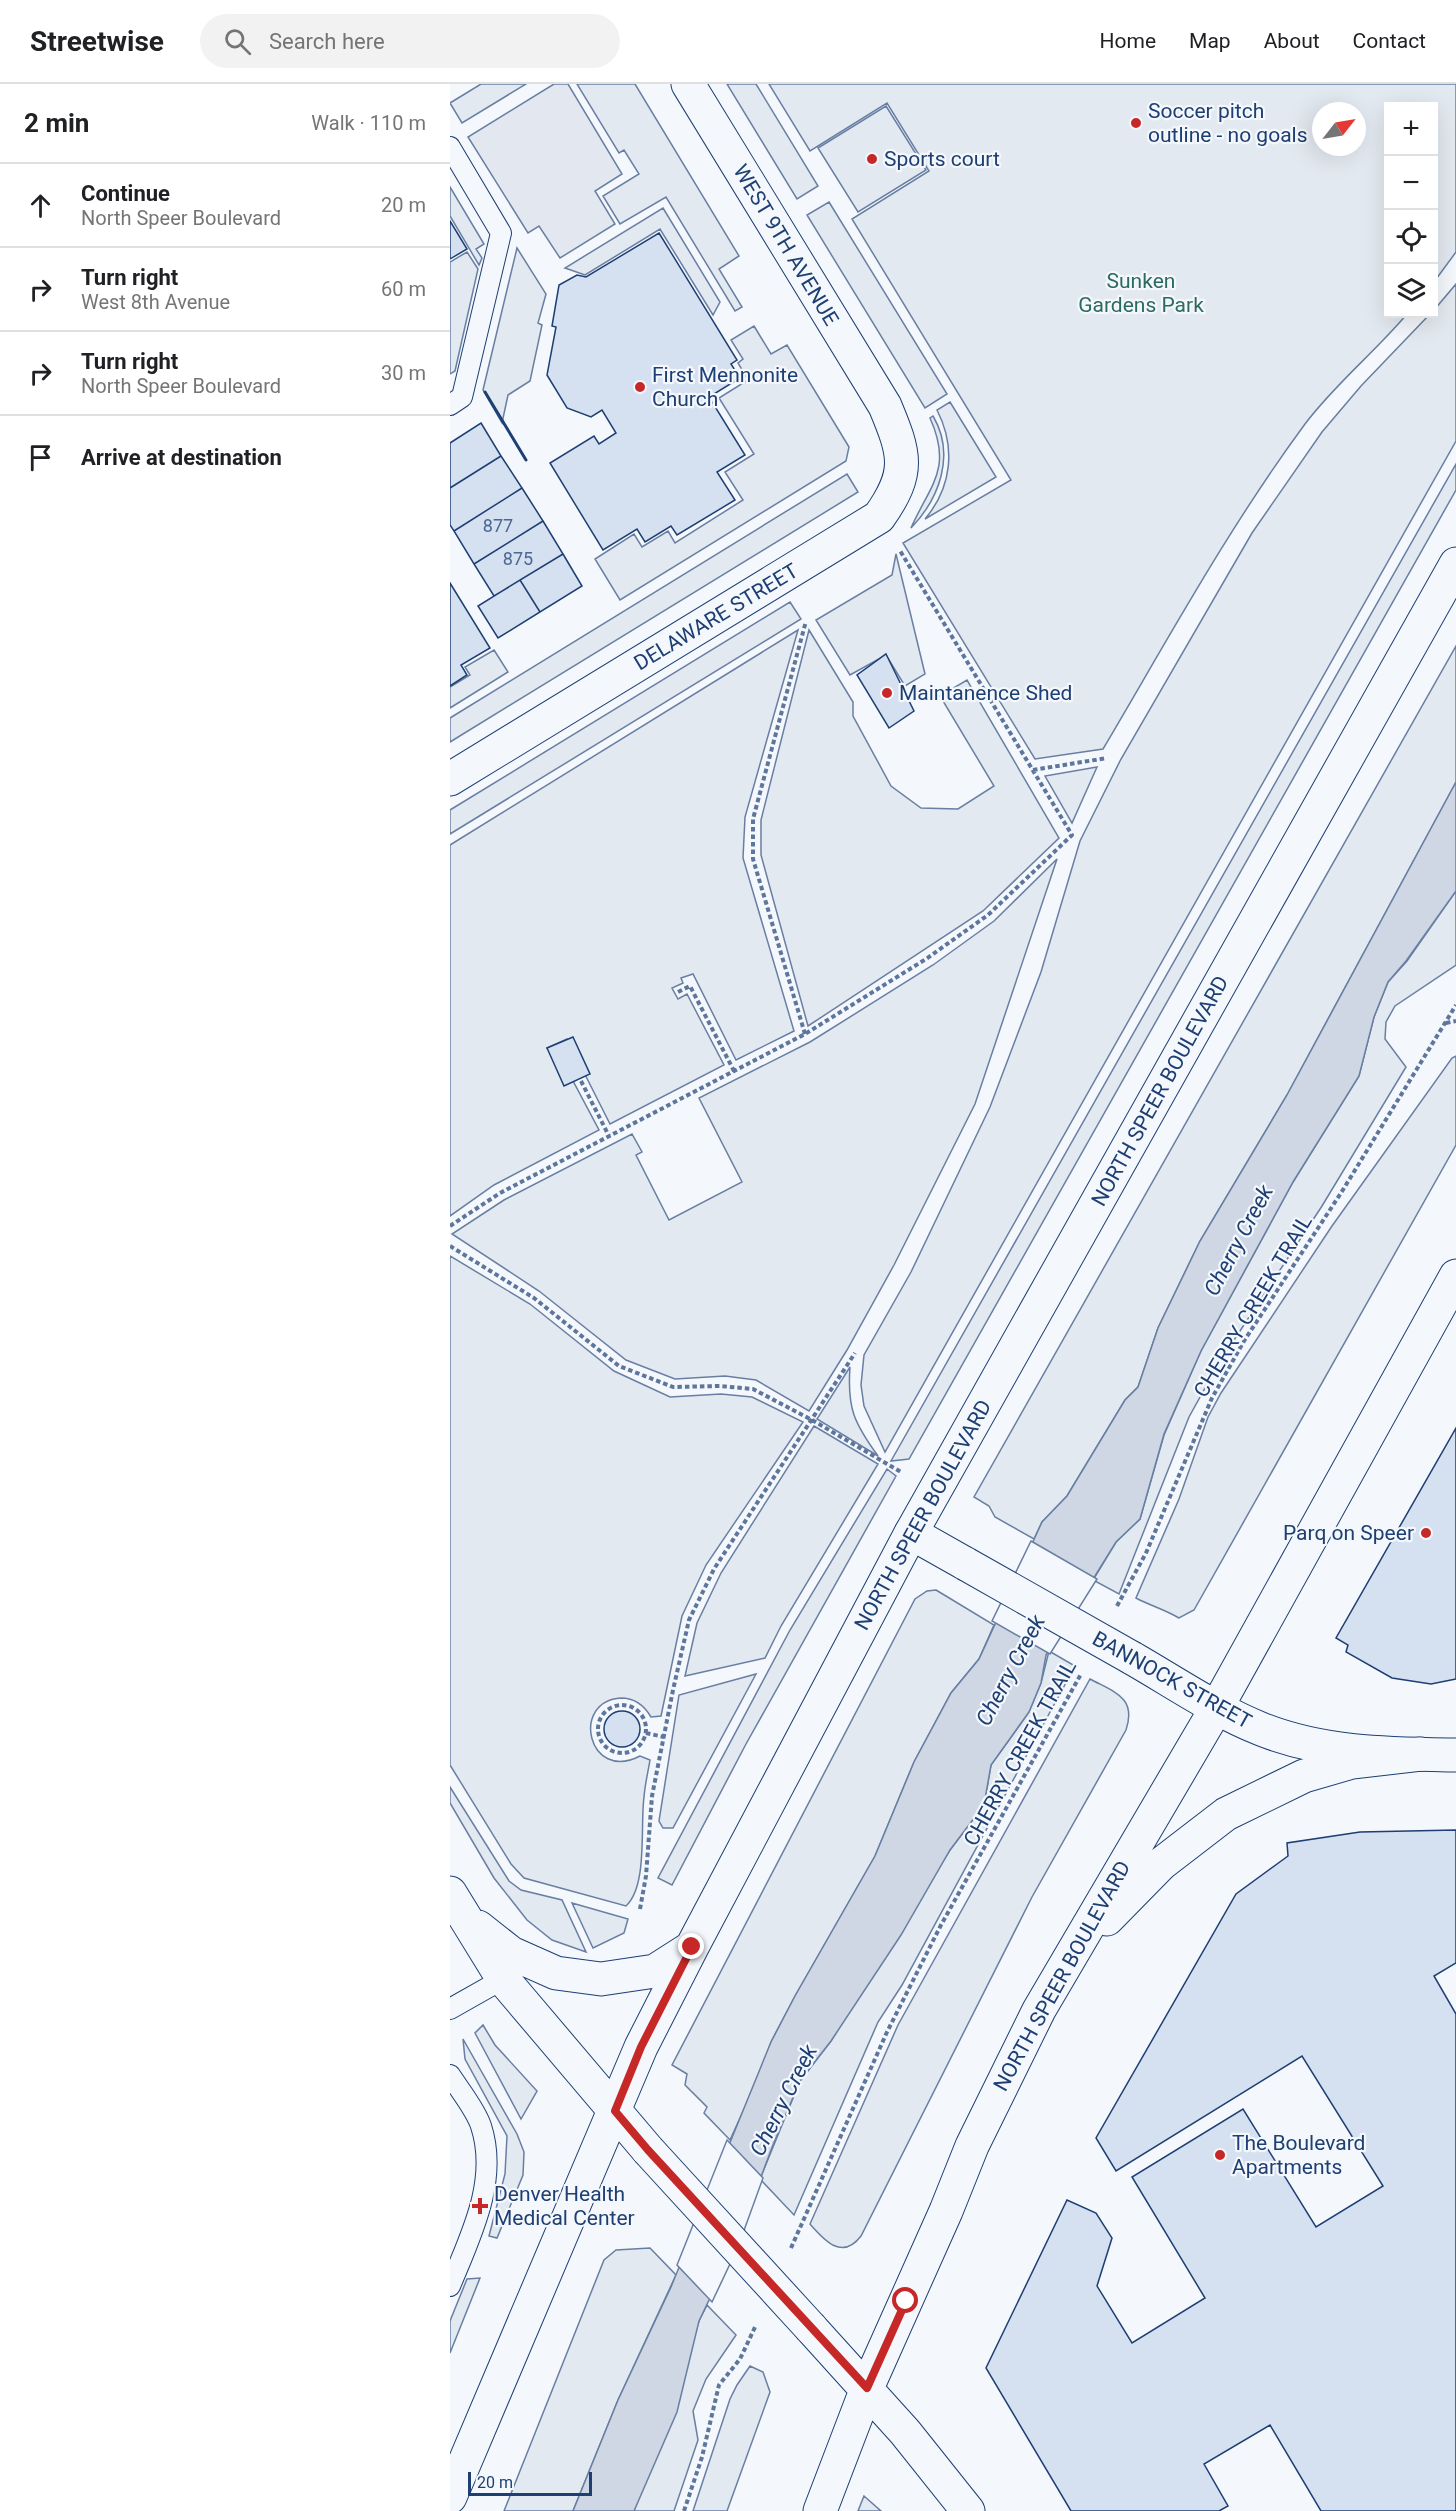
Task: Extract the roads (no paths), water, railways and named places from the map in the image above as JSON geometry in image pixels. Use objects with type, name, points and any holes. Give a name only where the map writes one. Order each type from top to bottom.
[{"type":"main road","name":"WEST 9TH AVENUE","points":[[688,84],[885,406]]},
{"type":"main road","name":"DELAWARE STREET","points":[[450,779],[879,517],[891,501],[900,480],[903,460],[898,437],[885,406]]},
{"type":"main road","name":"NORTH SPEER BOULEVARD","points":[[450,2497],[641,2047],[692,1947],[911,1533],[1456,564]]},
{"type":"main road","name":"NORTH SPEER BOULEVARD","points":[[820,2511],[867,2388],[946,2211],[976,2137],[1034,2019],[1218,1707],[1456,1276]]},
{"type":"main road","name":"BANNOCK STREET","points":[[911,1533],[1218,1707],[1261,1729],[1334,1749],[1456,1755]]},
{"type":"main road","points":[[1072,1954],[1161,1864],[1226,1814],[1304,1776],[1352,1762],[1421,1754]]},
{"type":"main road","points":[[456,1904],[512,1953],[556,1973],[601,1979],[655,1971],[692,1947]]},
{"type":"main road","points":[[456,1904],[503,1979],[648,2150],[867,2388],[937,2469],[968,2511]]},
{"type":"lane","points":[[450,147],[501,233],[462,397],[450,405]]},
{"type":"lane","points":[[450,2009],[503,1979]]},
{"type":"lane","points":[[450,2075],[481,2125],[487,2163],[480,2211],[450,2286]]},
{"type":"water","name":"Cherry Creek","points":[[1456,782],[1456,891],[1406,961],[1388,982],[1374,1017],[1359,1076],[1293,1182],[1201,1351],[1164,1434],[1140,1519],[1116,1542],[1046,1655],[1041,1683],[1029,1712],[991,1765],[984,1805],[950,1850],[901,1935],[831,2041],[800,2081],[735,2246],[699,2321],[677,2412],[634,2511],[573,2511],[618,2400],[671,2287],[771,2042],[875,1856],[914,1762],[951,1693],[979,1659],[1042,1522],[1067,1496],[1125,1400],[1138,1387],[1158,1328],[1200,1241],[1287,1095]]},
{"type":"place","name":"Soccer pitch outline - no goals","points":[[1136,123]]},
{"type":"place","name":"Sports court","points":[[872,159]]},
{"type":"place","name":"First Mennonite Church","points":[[640,387]]},
{"type":"place","name":"Maintanence Shed","points":[[887,693]]},
{"type":"place","name":"Parq on Speer","points":[[1426,1533]]},
{"type":"place","name":"The Boulevard Apartments","points":[[1220,2155]]},
{"type":"place","name":"Denver Health Medical Center","points":[[480,2206]]},
{"type":"park label","name":"Sunken Gardens Park","points":[[1141,293]]}]
